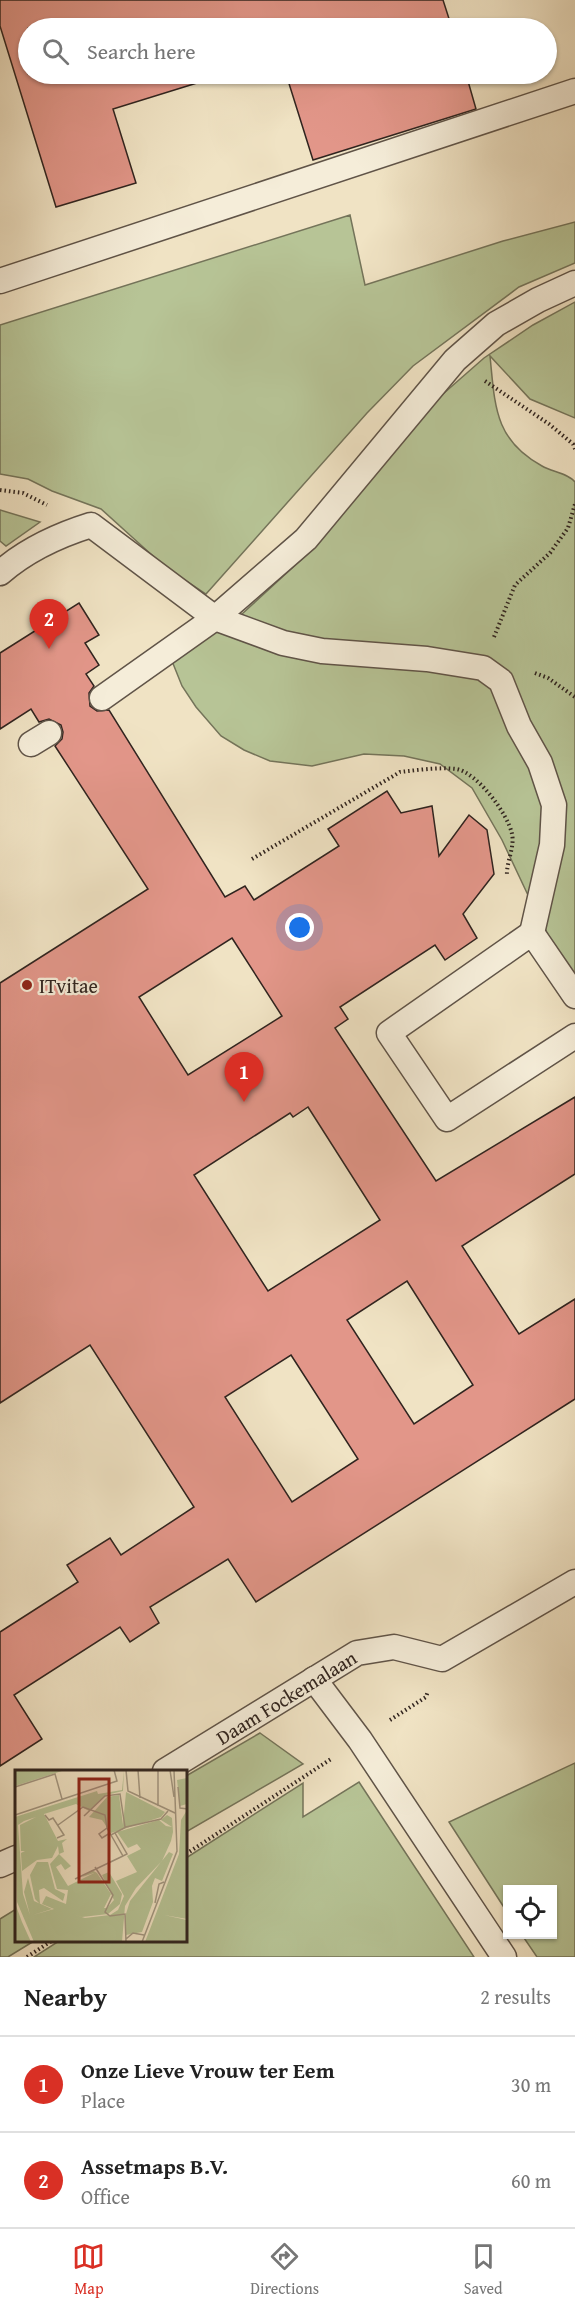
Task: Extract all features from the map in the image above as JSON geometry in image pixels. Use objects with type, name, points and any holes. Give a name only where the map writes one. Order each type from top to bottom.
[{"type":"lane","points":[[0,281],[575,91]]},
{"type":"lane","points":[[102,698],[215,618],[306,539],[406,416],[455,360],[496,324],[538,300],[575,283]]},
{"type":"lane","points":[[0,573],[9,565],[64,533],[91,525],[215,618],[283,643],[322,651],[427,659],[483,668],[501,681],[519,726],[540,763],[554,804],[552,845],[532,933],[389,1033],[447,1119],[575,1036]]},
{"type":"lane","points":[[532,933],[575,996]]},
{"type":"lane","points":[[442,1659],[575,1582]]},
{"type":"lane","name":"Daam Fockemalaan","points":[[167,1770],[357,1653],[394,1647],[442,1659]]},
{"type":"lane","points":[[314,1679],[360,1740],[504,1957]]},
{"type":"lane","points":[[0,1865],[15,1858]]},
{"type":"path","points":[[455,360],[549,424],[573,444],[575,449]]},
{"type":"path","points":[[575,504],[568,528],[550,553],[515,585],[483,668],[527,670],[548,678],[575,698]]},
{"type":"path","points":[[252,860],[400,772],[458,769],[478,782],[498,806],[513,835],[506,871],[507,882]]},
{"type":"path","points":[[188,1853],[426,1697],[442,1659]]},
{"type":"path","points":[[27,1957],[51,1942]]},
{"type":"green space","points":[[350,215],[365,285],[503,241],[575,222],[575,263],[519,287],[413,366],[367,413],[206,594],[164,566],[101,509],[52,491],[28,479],[0,474],[0,325]]},
{"type":"green space","points":[[575,302],[575,418],[530,399],[490,356],[493,390],[500,420],[514,445],[526,456],[575,482],[575,986],[502,840],[472,788],[440,764],[404,756],[364,754],[312,766],[270,761],[244,750],[221,736],[196,707],[182,686],[172,661],[242,614],[304,557],[427,408],[484,358],[533,325]]},
{"type":"green space","points":[[0,510],[40,522],[6,546],[0,541]]},
{"type":"green space","points":[[260,1733],[303,1764],[188,1831],[188,1775]]},
{"type":"green space","points":[[575,1763],[575,1957],[537,1957],[525,1939],[557,1939],[557,1885],[503,1885],[503,1906],[449,1822]]},
{"type":"green space","points":[[359,1782],[474,1957],[34,1957],[57,1942],[188,1942],[188,1857],[303,1783],[303,1817]]},
{"type":"green space","points":[[15,1910],[15,1942],[32,1942],[8,1957],[0,1957],[0,1919]]},
{"type":"building","points":[[0,0],[443,0],[449,18],[18,18],[18,84],[194,84],[113,109],[136,183],[56,207],[0,26]]},
{"type":"building","points":[[289,84],[469,84],[476,109],[313,160]]},
{"type":"building","points":[[79,603],[99,635],[85,643],[99,665],[86,674],[94,686],[89,693],[90,706],[97,711],[109,710],[225,897],[245,886],[254,900],[339,846],[328,829],[387,791],[401,813],[432,806],[439,856],[469,815],[487,830],[494,874],[463,914],[477,938],[445,960],[435,945],[340,1007],[348,1019],[335,1028],[436,1181],[575,1097],[575,1174],[462,1246],[519,1334],[575,1299],[575,1399],[256,1602],[228,1559],[150,1607],[159,1623],[130,1642],[120,1627],[14,1695],[42,1739],[0,1766],[0,1632],[78,1582],[67,1565],[110,1538],[121,1555],[194,1507],[90,1345],[0,1403],[0,983],[148,889],[55,746],[62,739],[61,725],[49,719],[39,722],[31,709],[0,729],[0,653]],"holes":[[[232,938],[282,1016],[188,1075],[139,997]],[[308,1107],[380,1220],[268,1291],[194,1175],[290,1113],[293,1117]],[[407,1281],[473,1385],[414,1424],[347,1320]],[[291,1355],[358,1459],[292,1502],[225,1397]]]},
{"type":"place","name":"Assetmaps B.V.","points":[[49,649]]},
{"type":"place","name":"ITvitae","points":[[27,985]]},
{"type":"place","name":"Onze Lieve Vrouw ter Eem","points":[[244,1102]]}]
